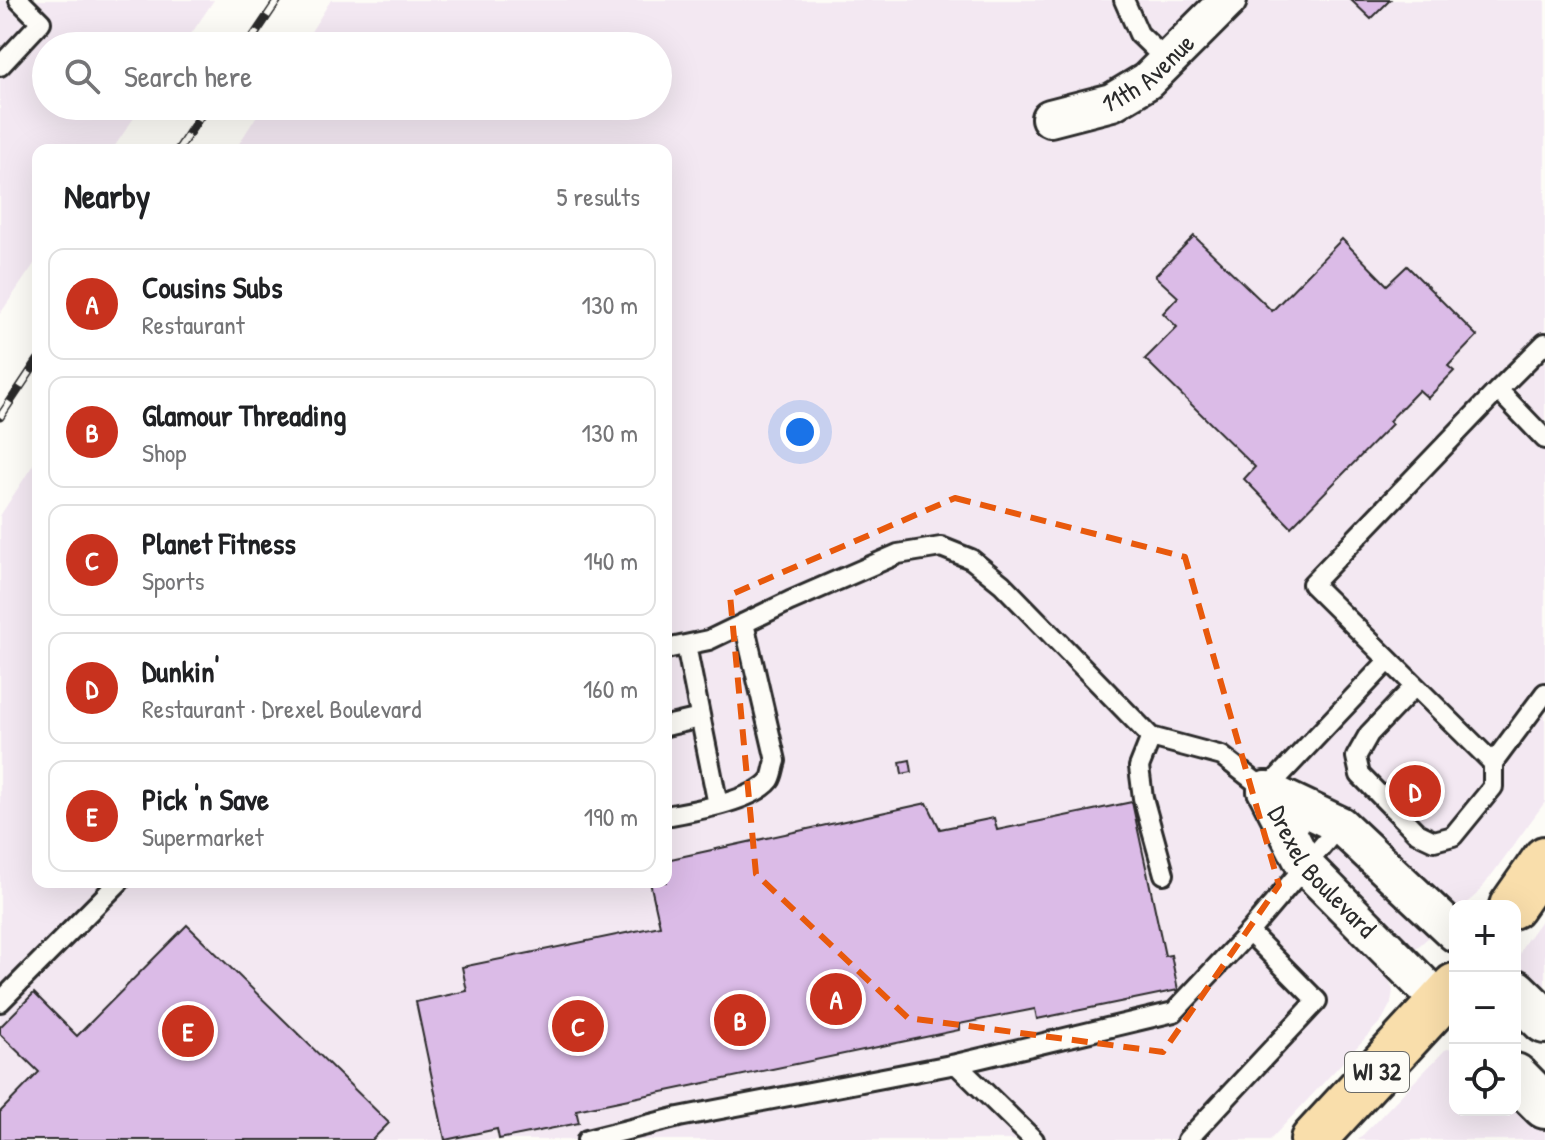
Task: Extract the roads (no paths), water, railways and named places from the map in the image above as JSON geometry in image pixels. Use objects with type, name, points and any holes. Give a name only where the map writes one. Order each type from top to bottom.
[{"type":"main road","points":[[1522,901],[1545,859]]},
{"type":"main road","name":"WI 32","points":[[1313,1140],[1449,1004]]},
{"type":"street","name":"11th Avenue","points":[[1050,118],[1112,102],[1147,81],[1228,0]]},
{"type":"street","name":"Drexel Boulevard","points":[[1266,790],[1340,825],[1449,927]]},
{"type":"street","name":"Drexel Boulevard","points":[[1266,790],[1305,866],[1449,1000]]},
{"type":"street","points":[[1521,998],[1545,1021]]},
{"type":"street","points":[[1521,1082],[1545,1106]]},
{"type":"lane","points":[[0,66],[41,22],[19,0]]},
{"type":"lane","points":[[1124,0],[1139,34],[1167,61]]},
{"type":"lane","points":[[1493,763],[1312,584],[1545,343]]},
{"type":"lane","points":[[1498,390],[1545,439]]},
{"type":"lane","points":[[672,648],[709,640],[898,554],[941,547],[971,559],[1002,584],[1151,737],[1222,756],[1266,790],[1388,661]]},
{"type":"lane","points":[[672,815],[718,805],[751,793],[770,780],[776,761],[744,623]]},
{"type":"lane","points":[[686,645],[718,805]]},
{"type":"lane","points":[[1414,687],[1369,734],[1356,757],[1360,775],[1417,833],[1434,841],[1453,836],[1493,787],[1493,763],[1545,693]]},
{"type":"lane","points":[[672,725],[700,718]]},
{"type":"lane","points":[[1151,737],[1139,767],[1143,798],[1164,874]]},
{"type":"lane","points":[[587,1140],[679,1117],[956,1064],[1174,1012],[1249,932],[1340,825]]},
{"type":"lane","points":[[0,1002],[113,888]]},
{"type":"lane","points":[[1187,1140],[1317,1001],[1249,932]]},
{"type":"lane","points":[[956,1064],[1034,1140]]},
{"type":"railway","points":[[256,32],[278,0]]},
{"type":"railway","points":[[182,144],[198,120]]},
{"type":"railway","points":[[0,417],[32,369]]},
{"type":"place","name":"Dunkin'","points":[[1415,791]]},
{"type":"place","name":"Cousins Subs","points":[[836,999]]},
{"type":"place","name":"Glamour Threading","points":[[740,1020]]},
{"type":"place","name":"Planet Fitness","points":[[578,1026]]},
{"type":"place","name":"Pick 'n Save","points":[[188,1031]]}]
